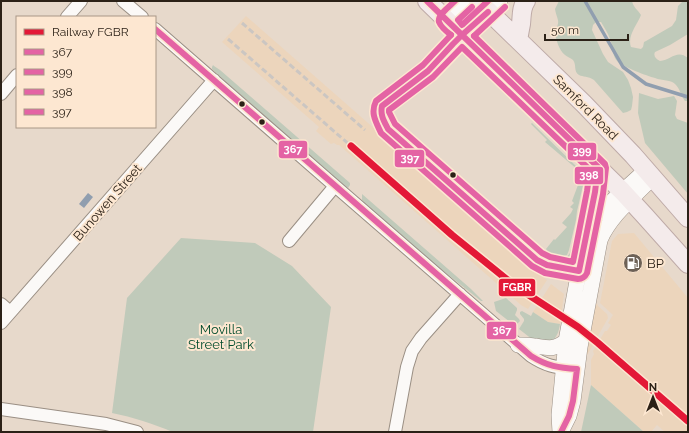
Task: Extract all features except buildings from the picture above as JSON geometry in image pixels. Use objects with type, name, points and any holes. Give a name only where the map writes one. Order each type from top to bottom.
[{"type":"main road","points":[[427,1],[627,196],[688,264]]},
{"type":"main road","points":[[518,40],[521,12],[526,1]]},
{"type":"main road","name":"Samford Road","points":[[489,5],[518,40],[633,154],[688,218]]},
{"type":"main road","points":[[589,224],[598,167]]},
{"type":"street","points":[[68,16],[81,1]]},
{"type":"street","points":[[123,1],[141,16]]},
{"type":"street","points":[[447,20],[466,1]]},
{"type":"street","points":[[462,36],[489,5]]},
{"type":"street","points":[[156,30],[531,356],[544,364],[570,369]]},
{"type":"street","points":[[1,94],[16,76]]},
{"type":"street","name":"Bunowen Street","points":[[1,323],[214,80]]},
{"type":"street","points":[[561,432],[559,415],[590,292],[600,240],[603,232],[627,196],[649,174]]},
{"type":"street","points":[[289,241],[335,186]]},
{"type":"street","points":[[570,369],[566,341],[589,224],[601,211],[627,196]]},
{"type":"street","points":[[395,432],[407,367],[412,351],[421,338],[460,294]]},
{"type":"street","points":[[1,304],[10,312]]},
{"type":"street","points":[[518,345],[534,345],[544,348],[554,348],[560,346],[566,341]]},
{"type":"street","points":[[1,409],[106,424],[137,432]]},
{"type":"shaded area","points":[[246,16],[547,280],[528,309],[521,305],[339,145],[334,143],[331,144],[316,131],[319,127],[222,42]]},
{"type":"shaded area","points":[[634,233],[688,298],[688,432],[665,432],[657,425],[651,432],[644,432],[591,385],[591,360],[594,354],[593,351],[605,331],[607,331],[611,325],[608,323],[613,315],[600,303],[612,241],[618,234]]},
{"type":"shaded area","points":[[551,284],[564,294],[560,324],[548,322],[533,312]]},
{"type":"shaded area","points":[[595,303],[607,314],[608,318],[585,359]]},
{"type":"green space","points":[[559,1],[632,1],[634,7],[641,15],[631,35],[630,43],[631,47],[641,49],[644,42],[672,26],[676,20],[678,6],[683,1],[688,1],[688,34],[655,52],[654,55],[660,61],[677,55],[688,58],[688,101],[685,101],[679,88],[674,83],[641,73],[618,62],[606,30],[601,22],[596,22],[593,25],[592,30],[603,54],[608,62],[623,72],[631,88],[633,97],[631,110],[623,113],[594,80],[581,76],[577,73],[573,60],[566,56],[559,48],[555,32],[558,20],[555,9]]},
{"type":"green space","points":[[473,58],[582,164],[587,175],[579,164],[472,60]]},
{"type":"green space","points":[[213,65],[350,183],[348,188],[225,81],[212,69]]},
{"type":"green space","points":[[639,93],[658,99],[674,96],[677,101],[675,115],[677,119],[688,123],[688,194],[645,143],[638,113]]},
{"type":"green space","points":[[532,123],[579,169],[583,176],[583,185],[569,250],[567,255],[564,256],[552,255],[546,249],[567,227],[562,223],[573,209],[570,207],[574,203],[572,201],[581,178],[576,173],[578,170],[545,142],[547,140],[531,124]]},
{"type":"green space","points":[[586,178],[588,181],[573,253],[567,259],[560,261],[559,258],[567,257],[570,253],[579,210],[582,205]]},
{"type":"green space","points":[[362,194],[483,301],[481,301],[427,258],[365,204],[362,200]]},
{"type":"green space","name":"Movilla Street Park","points":[[181,238],[255,243],[292,266],[331,307],[313,432],[173,432],[143,421],[112,413],[127,298]]},
{"type":"green space","points":[[506,298],[517,308],[515,315],[520,321],[515,326],[496,311],[494,302]]},
{"type":"green space","points":[[522,311],[531,316],[533,312],[548,322],[560,324],[558,334],[552,341],[533,340],[519,329],[524,321],[520,314]]},
{"type":"green space","points":[[591,385],[644,432],[581,432]]},
{"type":"water","points":[[88,193],[93,197],[84,208],[79,204]]},
{"type":"waterway","points":[[585,1],[623,67],[646,84],[688,97]]},
{"type":"railway","points":[[242,23],[365,130]]},
{"type":"railway","points":[[228,39],[351,146]]},
{"type":"rail line","name":"FGBR","points":[[351,146],[452,235],[515,286],[578,327],[688,421]]},
{"type":"transit line","name":"399","points":[[427,1],[462,35]]},
{"type":"transit line","name":"398","points":[[451,35],[441,26],[439,19],[447,8],[455,1]]},
{"type":"transit line","name":"397","points":[[472,7],[458,20],[462,25],[488,1]]},
{"type":"transit line","name":"398","points":[[474,36],[505,7]]},
{"type":"transit line","name":"399","points":[[462,35],[488,12]]},
{"type":"transit line","name":"367","points":[[156,30],[531,356],[553,366],[577,369],[573,401],[569,416],[561,432]]},
{"type":"transit line","name":"397","points":[[451,35],[423,65],[376,101],[374,105],[374,113],[381,133],[532,266],[545,273],[578,279],[582,278],[587,273],[603,194],[606,168],[605,164],[474,36]]},
{"type":"transit line","name":"399","points":[[462,35],[598,167],[595,192],[579,271],[547,265],[537,260],[388,129],[385,123],[382,115],[382,106],[428,71],[462,35]]},
{"type":"transit line","name":"398","points":[[462,47],[590,170],[573,262],[550,257],[542,253],[395,124],[389,110],[433,77],[462,47]]},
{"type":"place","name":"BP","points":[[633,263]]}]
